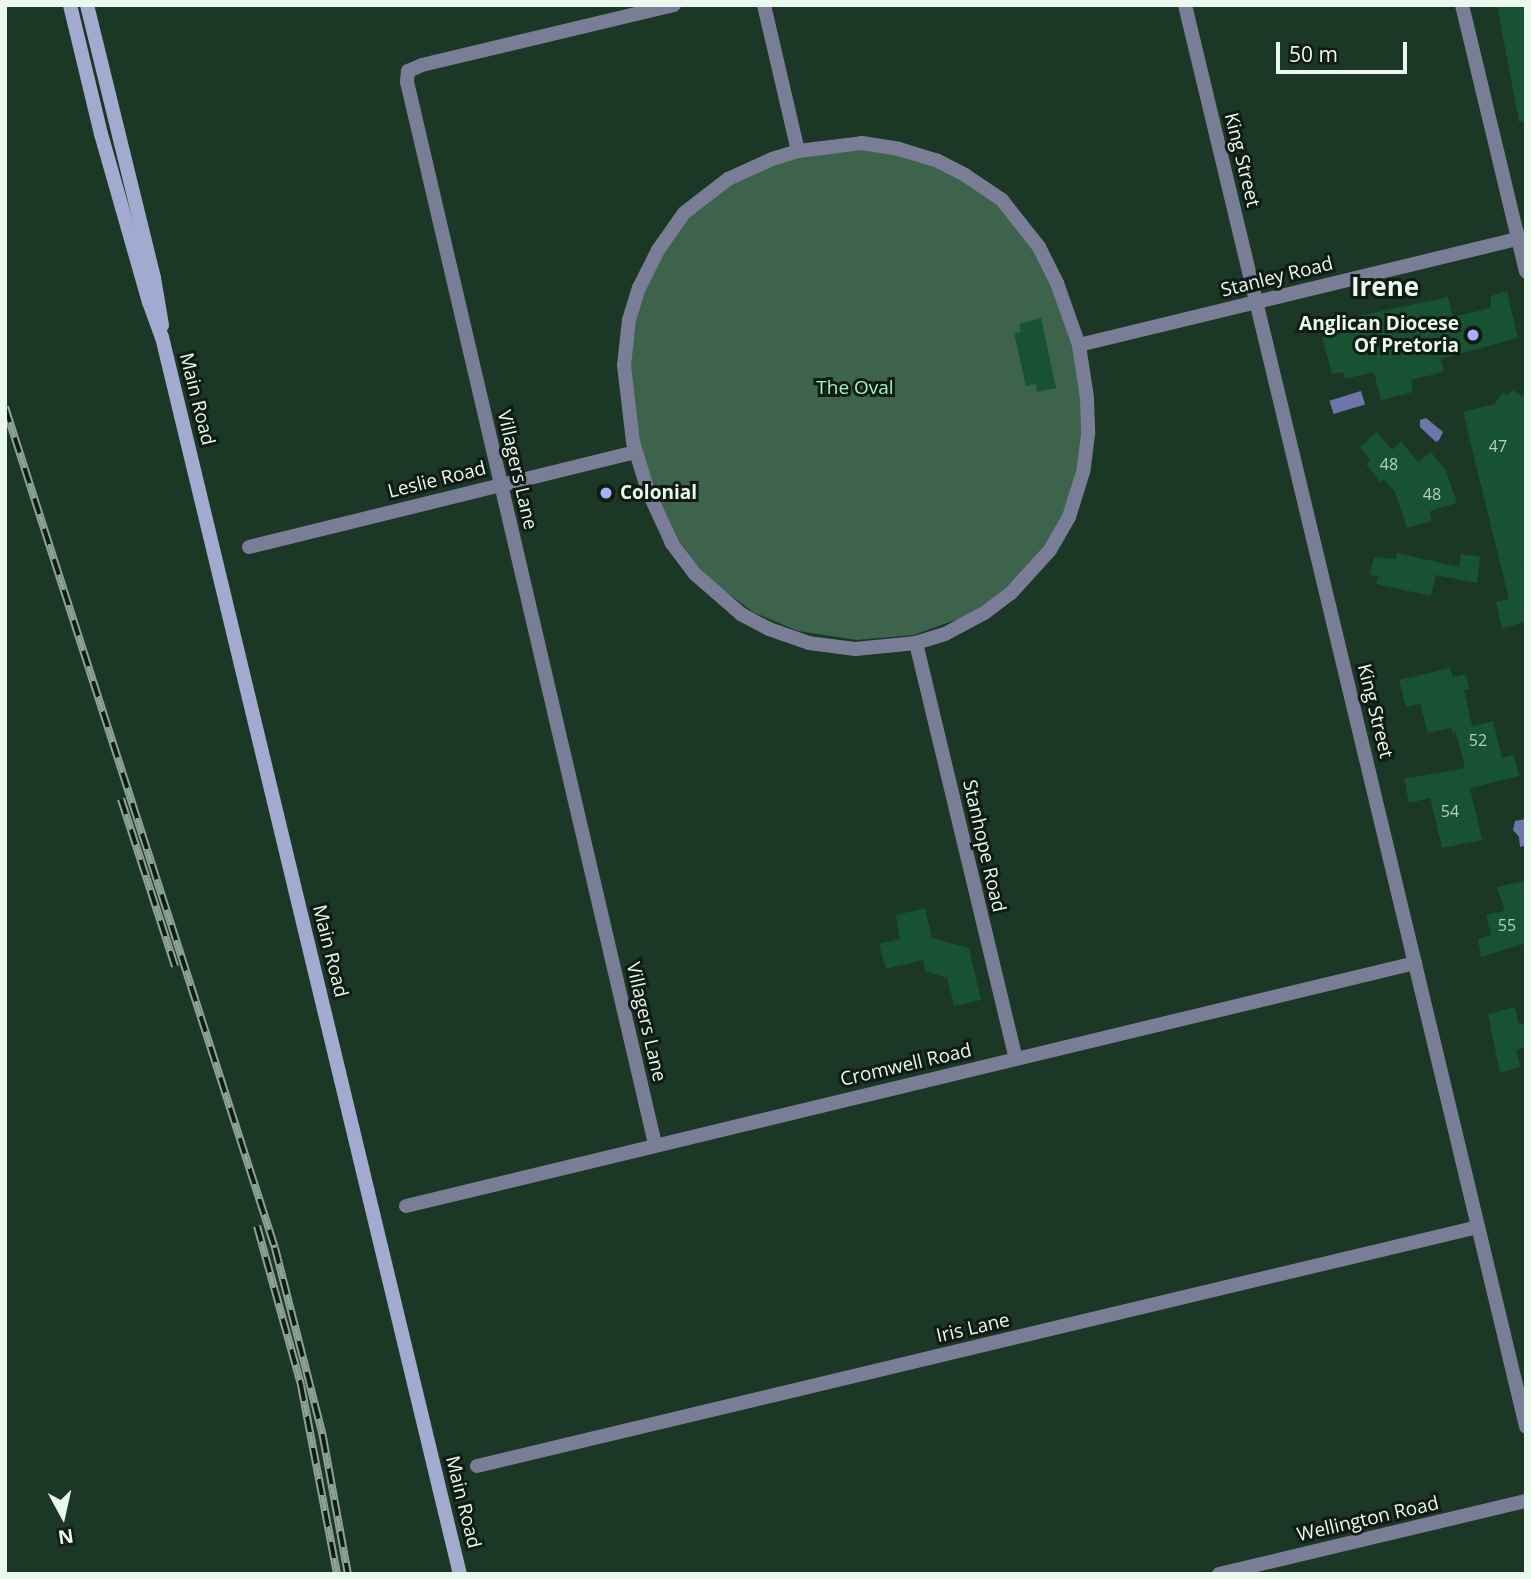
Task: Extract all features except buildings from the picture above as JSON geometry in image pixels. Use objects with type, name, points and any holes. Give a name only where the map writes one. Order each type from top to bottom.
[{"type":"main road","name":"Main Road","points":[[70,5],[101,134],[146,293],[162,337],[460,1574]]},
{"type":"main road","name":"Main Road","points":[[87,5],[158,293],[162,337]]},
{"type":"street","name":"Villagers Lane","points":[[655,1144],[414,121],[408,71],[422,65],[674,5]]},
{"type":"street","points":[[764,5],[798,151]]},
{"type":"street","name":"King Street","points":[[1185,5],[1526,1427]]},
{"type":"street","points":[[1462,5],[1522,238],[1526,271]]},
{"type":"street","points":[[850,143],[899,149],[948,166],[996,195],[1046,258],[1079,345],[1087,398],[1087,450],[1076,500],[1059,537],[1024,580],[1000,602],[954,630],[916,643],[878,648],[836,648],[798,639],[741,614],[702,581],[678,552],[655,512],[635,452],[625,394],[625,347],[639,288],[658,250],[684,213],[728,179],[798,151],[850,143]]},
{"type":"street","name":"Stanley Road","points":[[1079,345],[1522,238]]},
{"type":"street","name":"Leslie Road","points":[[249,547],[635,452]]},
{"type":"street","name":"Stanhope Road","points":[[916,643],[1016,1058]]},
{"type":"street","name":"Cromwell Road","points":[[406,1206],[1415,963]]},
{"type":"street","name":"Iris Lane","points":[[477,1466],[1478,1227]]},
{"type":"street","name":"Wellington Road","points":[[1219,1574],[1526,1501]]},
{"type":"green space","name":"The Oval","points":[[901,144],[1002,196],[1047,258],[1085,385],[1075,508],[1011,587],[966,616],[914,635],[857,640],[798,631],[753,612],[705,576],[678,539],[634,445],[629,386],[631,323],[651,271],[683,215],[737,174],[798,149]]},
{"type":"water","points":[[1361,391],[1365,404],[1334,414],[1329,401]]},
{"type":"water","points":[[1426,418],[1443,432],[1436,442],[1420,427],[1420,420]]},
{"type":"water","points":[[1526,819],[1526,845],[1520,847],[1519,837],[1513,830],[1515,821]]},
{"type":"railway","points":[[5,407],[275,1248],[323,1437],[348,1574]]},
{"type":"railway","points":[[121,799],[175,966]]},
{"type":"railway","points":[[257,1226],[301,1385],[337,1574]]},
{"type":"place","name":"Anglican Diocese Of Pretoria","points":[[1473,335]]},
{"type":"place","name":"Colonial","points":[[606,493]]},
{"type":"district","name":"Irene","points":[[1385,287]]}]
